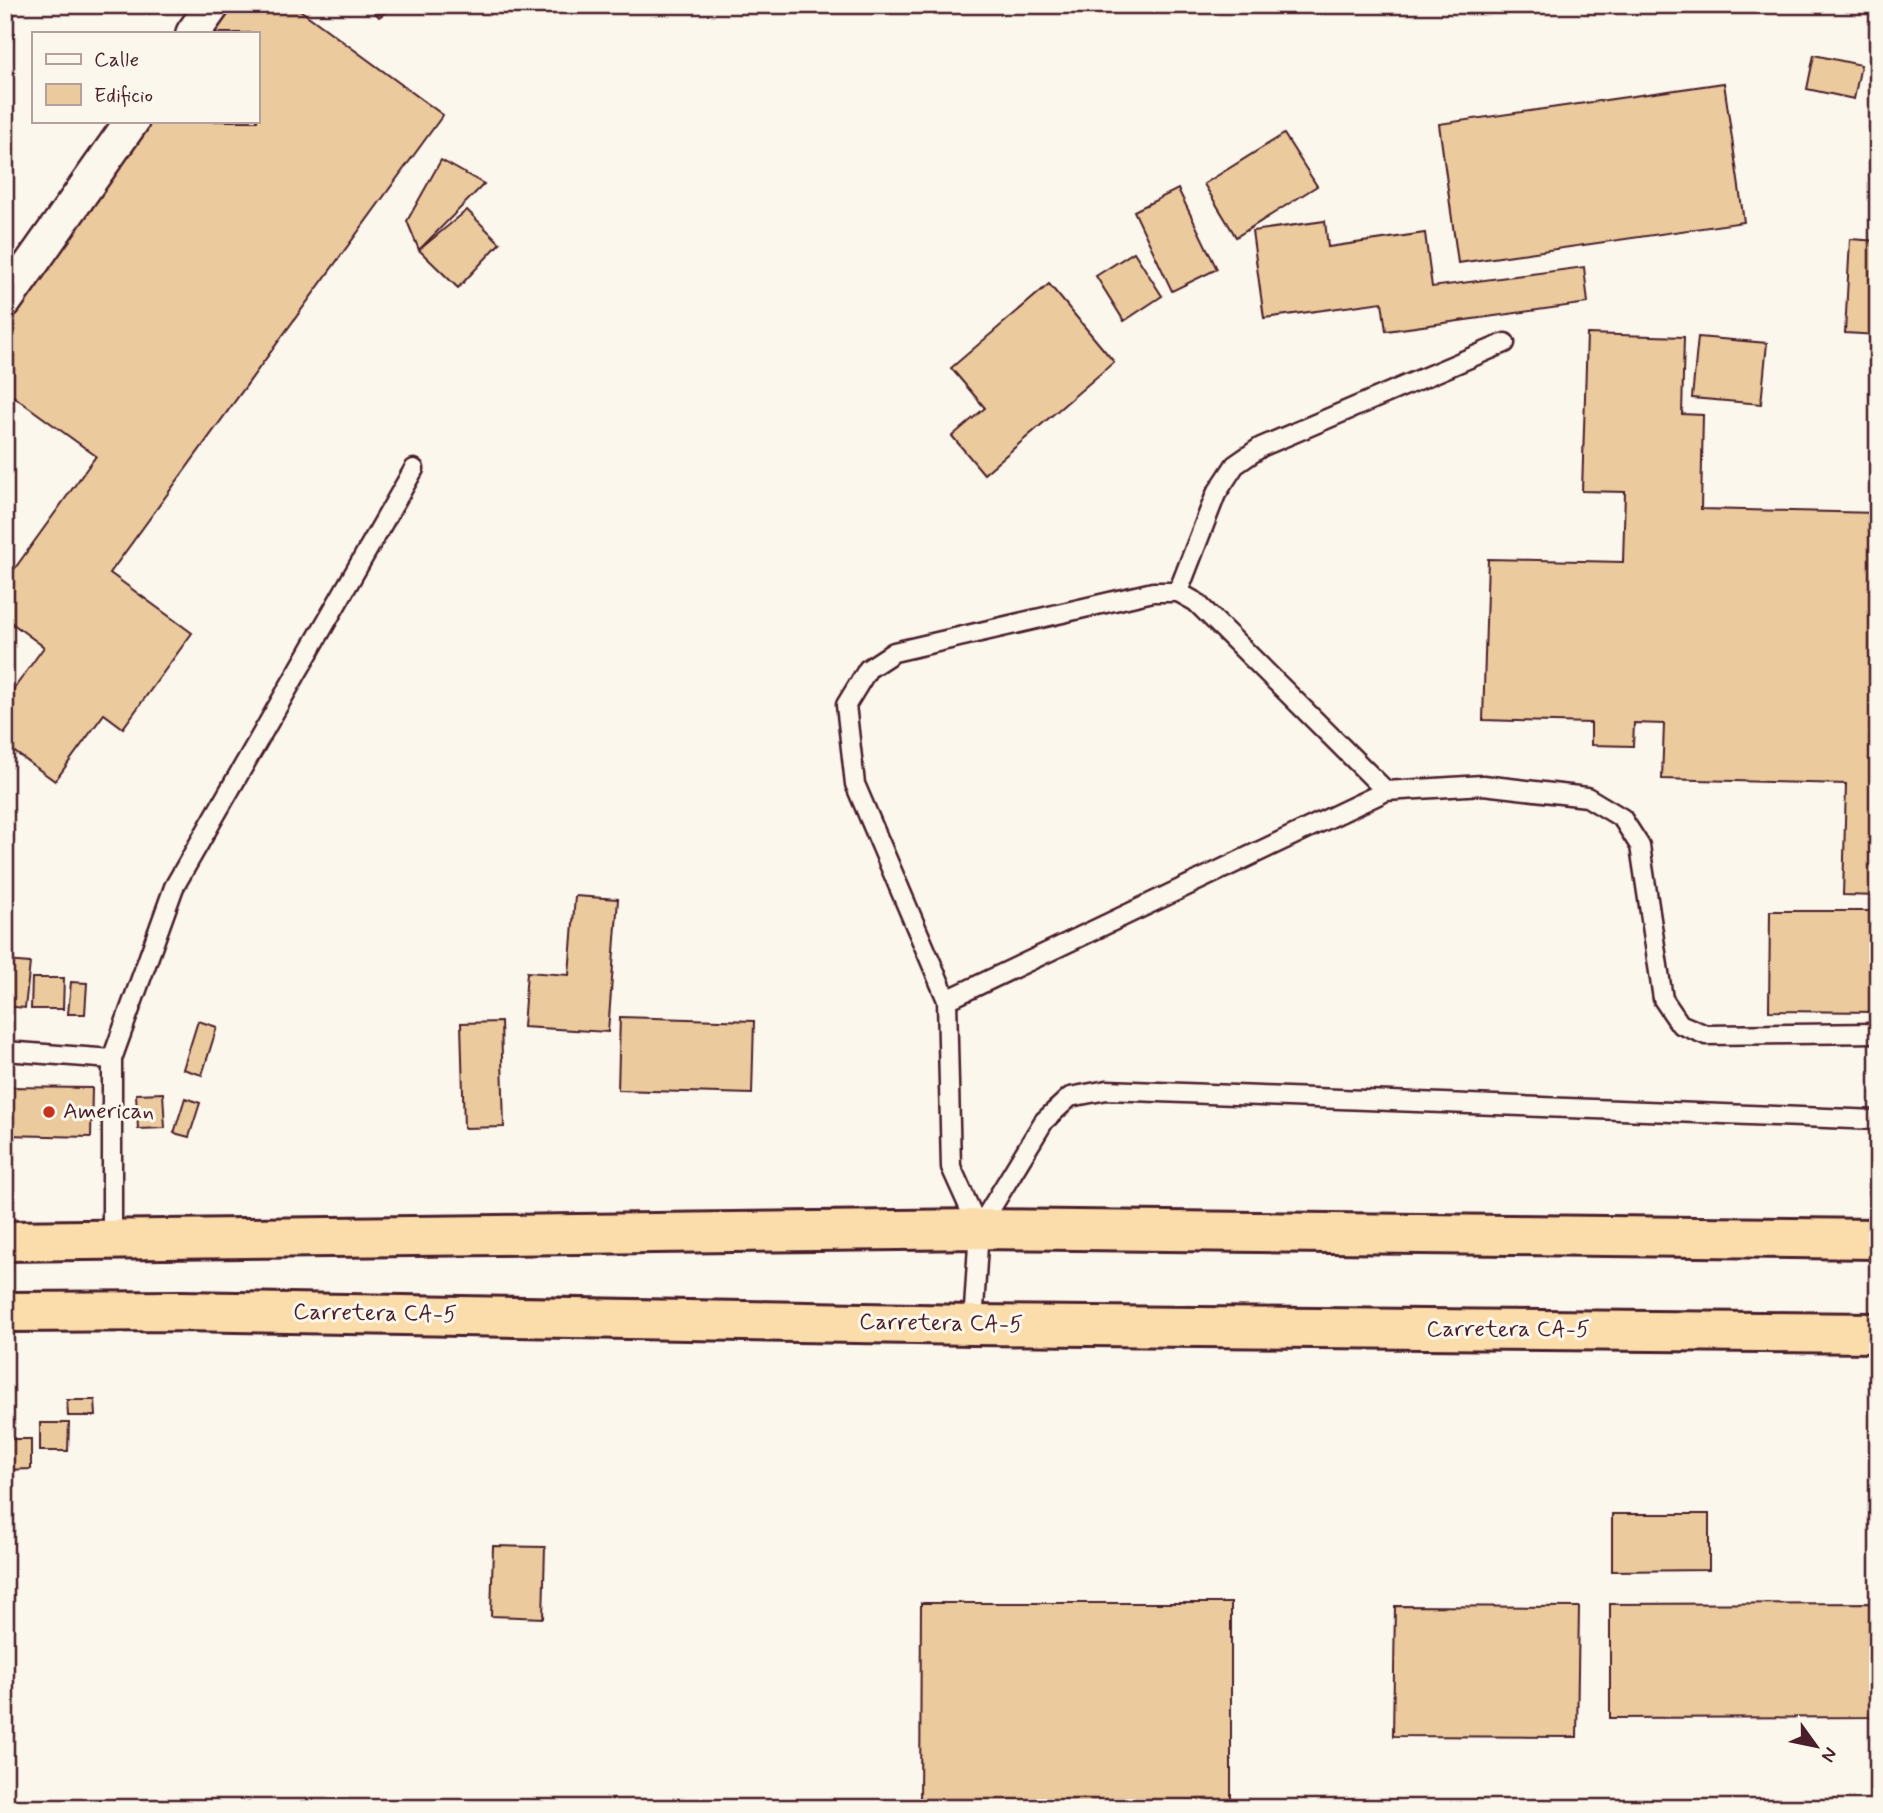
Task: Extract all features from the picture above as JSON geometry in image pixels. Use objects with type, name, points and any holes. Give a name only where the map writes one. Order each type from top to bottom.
[{"type":"highway","points":[[5,1241],[979,1229],[1878,1239]]},
{"type":"highway","name":"Carretera CA-5","points":[[5,1312],[182,1311],[973,1325],[1878,1333]]},
{"type":"street","points":[[194,32],[213,5]]},
{"type":"street","points":[[5,301],[131,122]]},
{"type":"lane","points":[[1178,592],[1216,494],[1235,465],[1261,446],[1505,343]]},
{"type":"lane","points":[[112,1239],[112,1059],[174,887],[414,469]]},
{"type":"lane","points":[[979,1229],[951,1167],[947,1000],[855,784],[846,705],[868,669],[894,652],[1153,592],[1178,592],[1196,602],[1387,791]]},
{"type":"lane","points":[[947,1000],[1387,791],[1483,785],[1587,797],[1622,818],[1640,846],[1663,999],[1680,1024],[1706,1035],[1878,1033]]},
{"type":"lane","points":[[5,1051],[112,1059]]},
{"type":"lane","points":[[973,1325],[979,1229],[1044,1121],[1070,1097],[1107,1090],[1878,1121]]},
{"type":"building","points":[[228,5],[293,5],[443,115],[110,573],[192,633],[123,728],[104,714],[55,781],[5,745],[5,701],[44,647],[5,618],[5,582],[96,456],[5,390],[5,311],[143,122],[259,122],[259,32],[208,32]]},
{"type":"building","points":[[368,5],[396,5],[379,17]]},
{"type":"building","points":[[1814,55],[1861,65],[1854,99],[1807,89]]},
{"type":"building","points":[[1724,83],[1744,222],[1458,263],[1439,124]]},
{"type":"building","points":[[1284,134],[1317,186],[1236,237],[1204,184]]},
{"type":"building","points":[[441,160],[484,184],[419,250],[407,221]]},
{"type":"building","points":[[1178,189],[1217,269],[1172,291],[1134,211]]},
{"type":"building","points":[[467,210],[500,243],[458,288],[419,250]]},
{"type":"building","points":[[1325,221],[1328,247],[1425,233],[1432,287],[1584,267],[1588,303],[1386,331],[1382,302],[1264,318],[1252,231]]},
{"type":"building","points":[[1850,239],[1878,241],[1878,335],[1845,333]]},
{"type":"building","points":[[1134,252],[1162,296],[1124,321],[1096,276]]},
{"type":"building","points":[[1049,284],[1114,362],[984,474],[952,436],[985,408],[951,368]]},
{"type":"building","points":[[1587,334],[1684,337],[1682,414],[1703,415],[1701,509],[1878,513],[1878,896],[1843,895],[1846,784],[1662,779],[1664,724],[1634,723],[1633,746],[1591,745],[1591,723],[1483,720],[1488,559],[1623,562],[1625,492],[1582,491]]},
{"type":"building","points":[[1698,337],[1767,343],[1761,404],[1692,398]]},
{"type":"building","points":[[575,896],[618,899],[608,1032],[523,1027],[527,972],[569,975]]},
{"type":"building","points":[[1770,911],[1878,911],[1878,1012],[1769,1011]]},
{"type":"building","points":[[5,961],[30,963],[25,1008],[5,1006]]},
{"type":"building","points":[[32,978],[64,978],[63,1009],[31,1009]]},
{"type":"building","points":[[71,982],[87,983],[85,1014],[68,1014]]},
{"type":"building","points":[[620,1017],[754,1021],[752,1094],[618,1090]]},
{"type":"building","points":[[198,1021],[217,1027],[202,1075],[183,1069]]},
{"type":"building","points":[[501,1022],[504,1127],[464,1128],[461,1023]]},
{"type":"building","name":"American","points":[[5,1087],[92,1088],[91,1137],[5,1135]]},
{"type":"building","points":[[163,1093],[165,1128],[138,1129],[136,1094]]},
{"type":"building","points":[[185,1098],[200,1103],[189,1137],[174,1133]]},
{"type":"building","points":[[67,1400],[95,1400],[96,1416],[68,1416]]},
{"type":"building","points":[[40,1423],[69,1423],[68,1451],[40,1451]]},
{"type":"building","points":[[5,1439],[31,1439],[31,1469],[5,1470]]},
{"type":"building","points":[[1612,1514],[1709,1514],[1709,1570],[1612,1571]]},
{"type":"building","points":[[493,1546],[545,1547],[543,1618],[491,1616]]},
{"type":"building","points":[[921,1603],[1231,1603],[1231,1808],[920,1808]]},
{"type":"building","points":[[1878,1603],[1878,1717],[1610,1718],[1610,1604]]},
{"type":"building","points":[[1395,1606],[1579,1607],[1577,1737],[1393,1736]]},
{"type":"place","name":"American","points":[[49,1112]]}]
